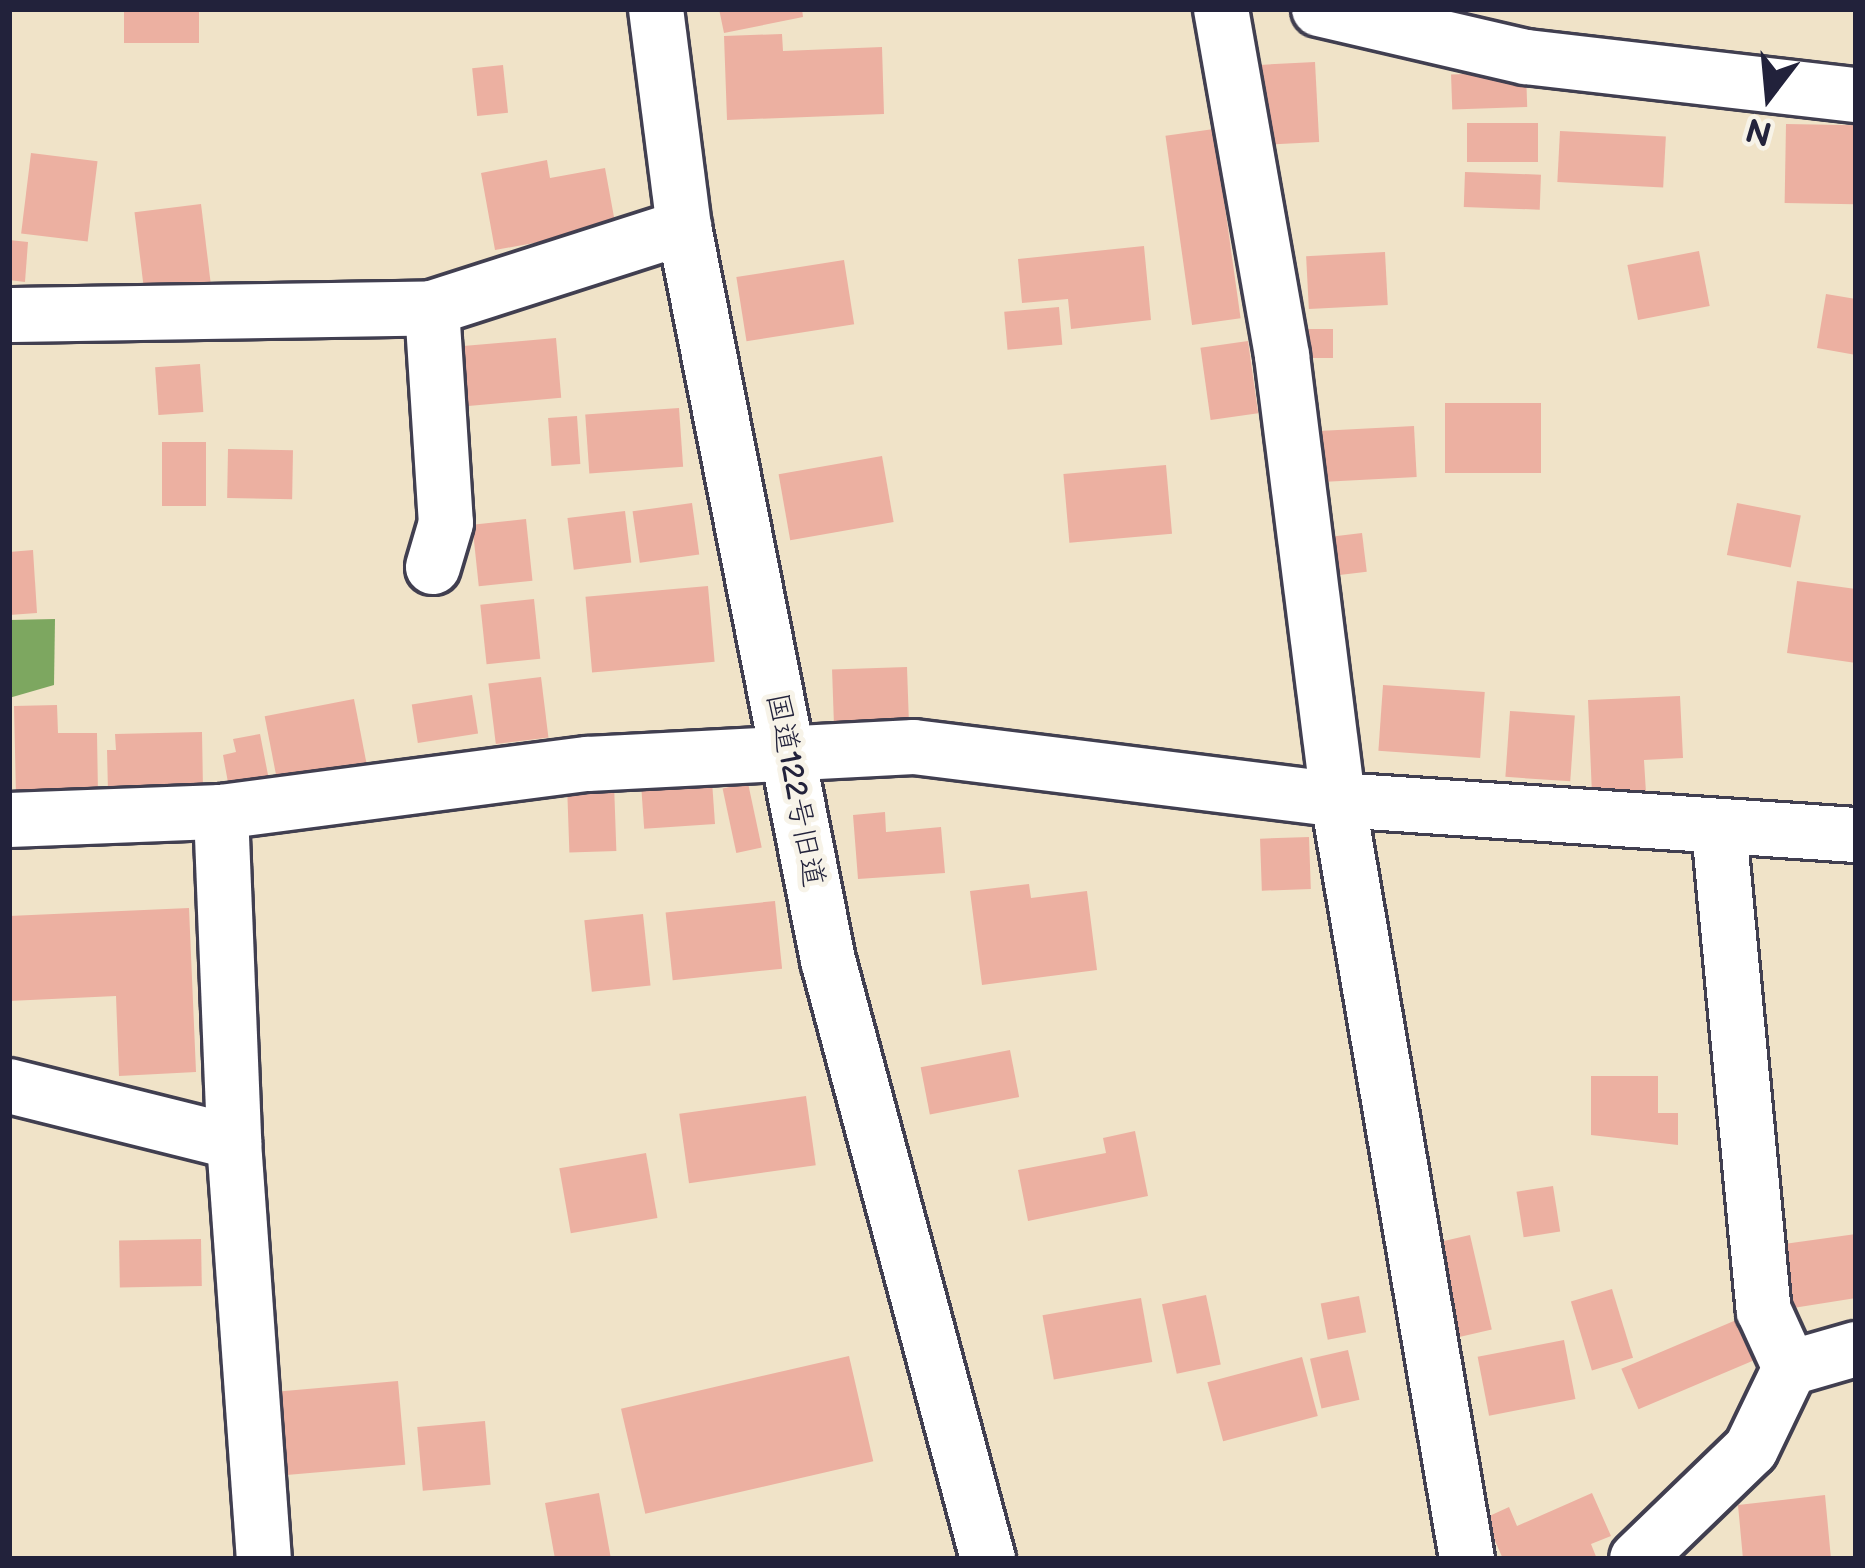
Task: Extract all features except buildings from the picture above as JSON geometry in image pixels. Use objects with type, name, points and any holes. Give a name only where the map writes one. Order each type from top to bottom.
[{"type":"street","name":"国道122号旧道","points":[[656,9],[684,227],[828,959],[988,1559]]},
{"type":"street","points":[[1221,9],[1282,356],[1338,800],[1467,1559]]},
{"type":"street","points":[[1318,9],[1526,57],[1856,95]]},
{"type":"street","points":[[9,315],[432,308],[684,227]]},
{"type":"street","points":[[432,308],[446,523],[434,567]]},
{"type":"street","points":[[9,820],[221,812],[588,764],[914,746],[1338,800],[1856,835]]},
{"type":"street","points":[[221,812],[234,1142],[264,1559]]},
{"type":"street","points":[[1719,829],[1764,1311],[1790,1368]]},
{"type":"street","points":[[9,1086],[234,1142]]},
{"type":"street","points":[[1637,1559],[1751,1450],[1790,1368],[1856,1349]]},
{"type":"green space","points":[[55,619],[54,685],[9,698],[9,620]]}]
